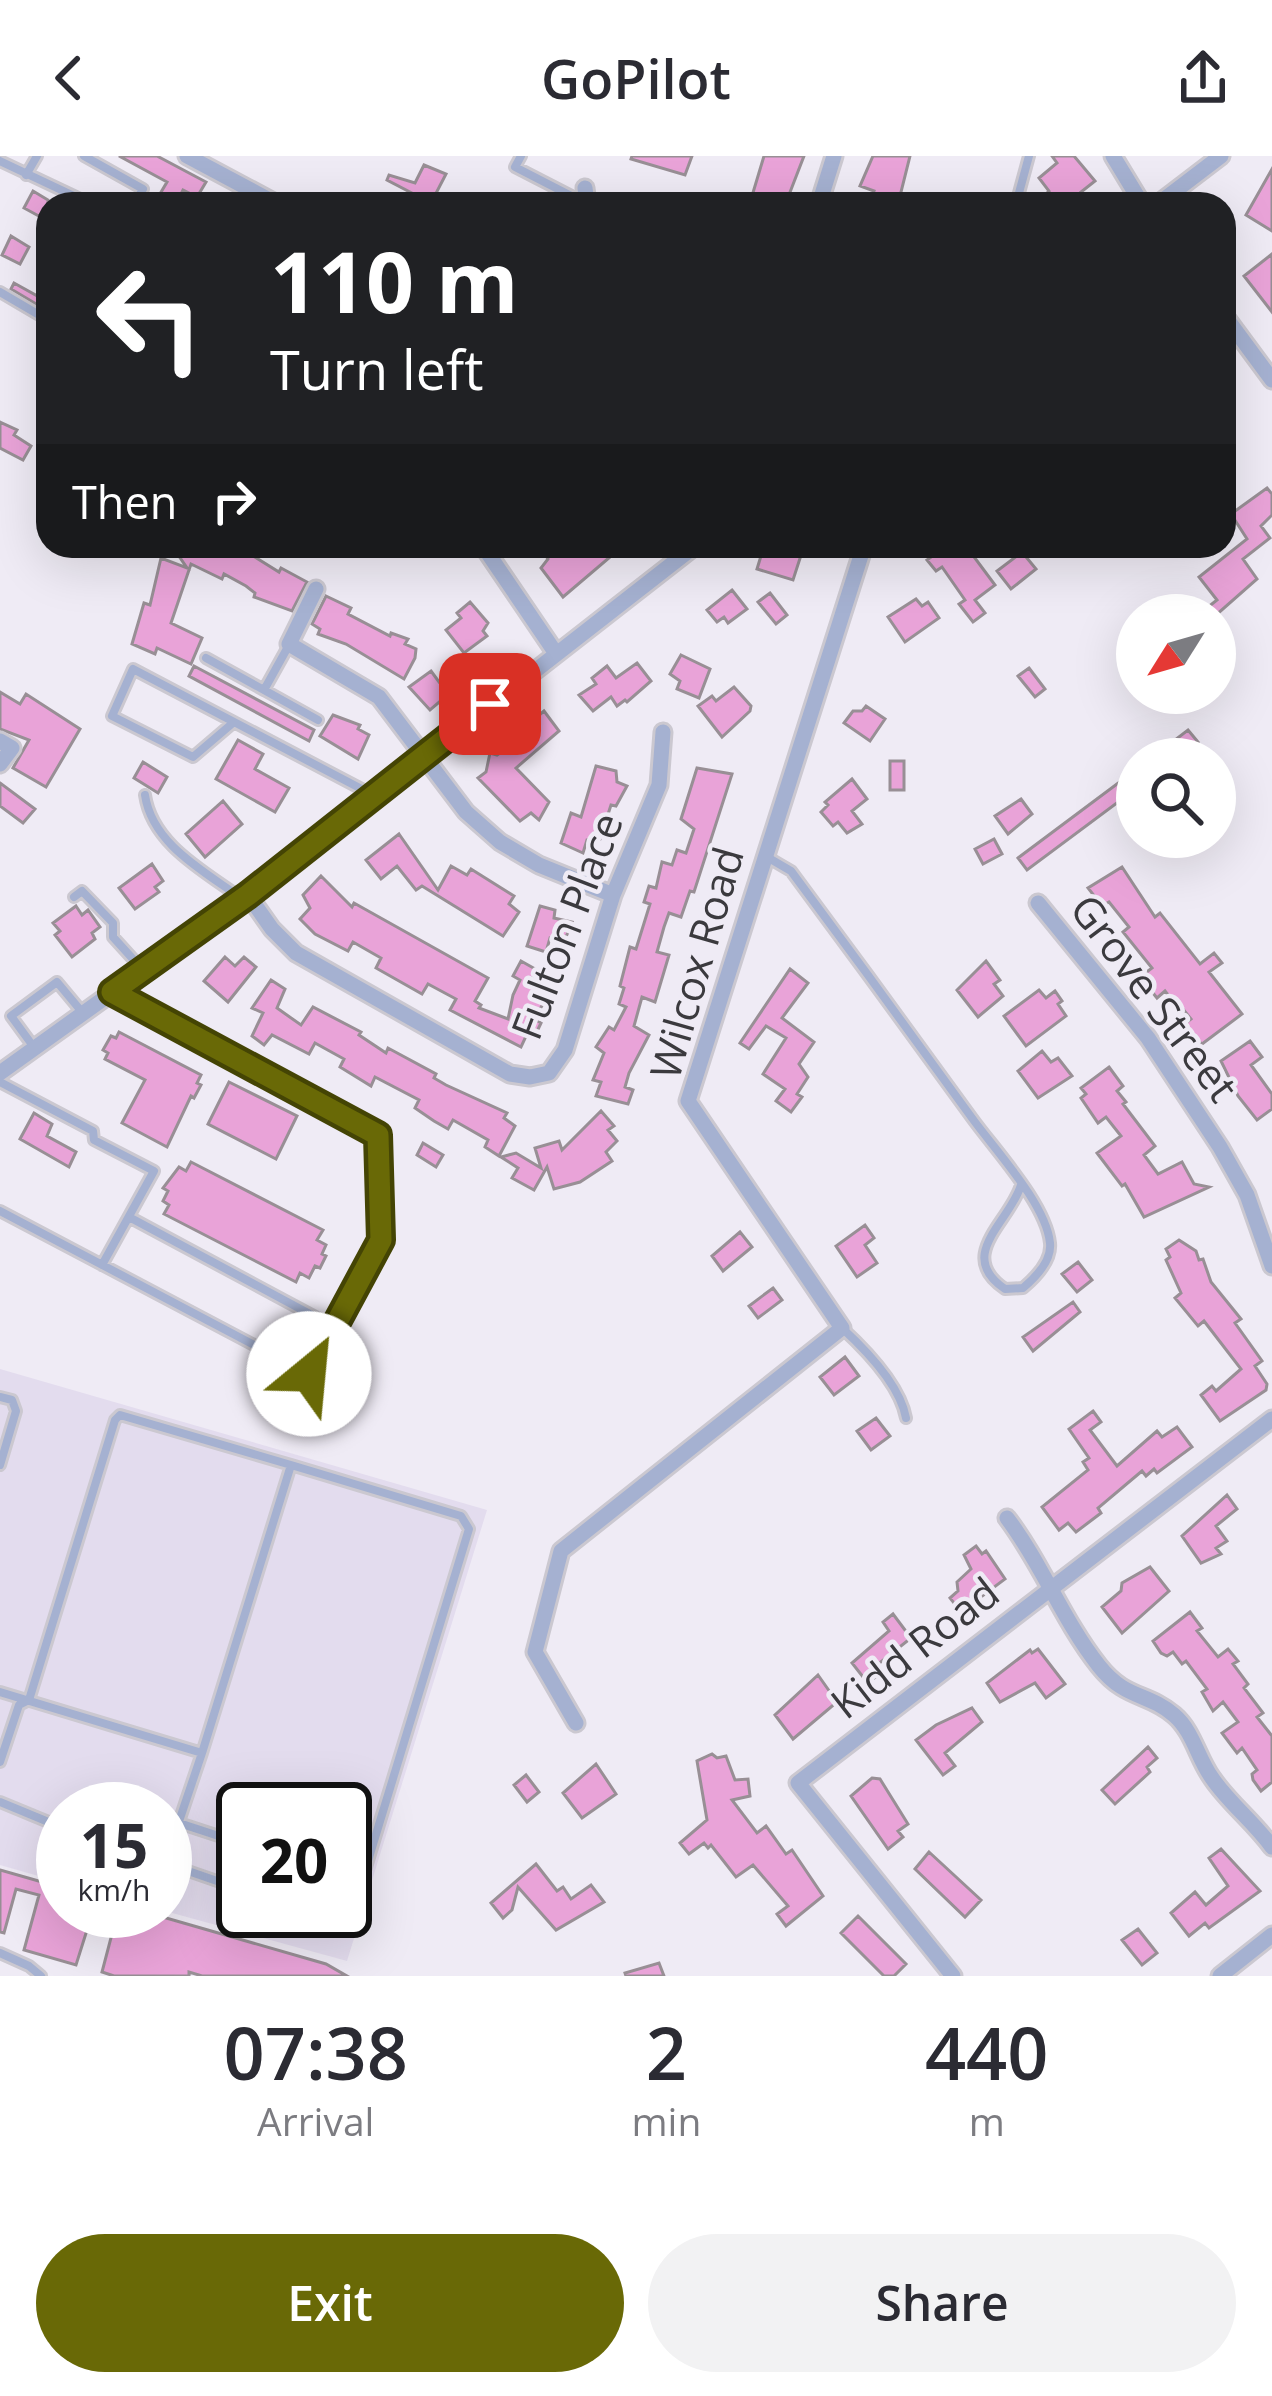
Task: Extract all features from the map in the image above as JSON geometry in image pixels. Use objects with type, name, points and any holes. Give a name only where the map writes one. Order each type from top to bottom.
[{"type":"street","points":[[188,156],[255,192]]},
{"type":"street","points":[[822,192],[833,156]]},
{"type":"street","points":[[1113,156],[1135,192]]},
{"type":"street","points":[[1174,192],[1221,156]]},
{"type":"street","points":[[1236,331],[1272,380]]},
{"type":"street","points":[[498,558],[555,652]]},
{"type":"street","points":[[0,1073],[245,897],[678,558]]},
{"type":"street","name":"Wilcox Road","points":[[842,1328],[688,1101],[859,558]]},
{"type":"street","points":[[316,589],[289,644],[379,697],[466,812],[500,842],[539,865],[613,895]]},
{"type":"street","name":"Fulton Place","points":[[245,897],[296,953],[510,1074],[549,1073],[565,1050],[613,895],[659,785],[663,732]]},
{"type":"street","points":[[0,741],[12,748],[0,764]]},
{"type":"street","name":"Grove Street","points":[[1038,903],[1148,1038],[1220,1148],[1247,1195],[1272,1266]]},
{"type":"street","points":[[575,1723],[535,1652],[561,1551],[842,1328]]},
{"type":"street","name":"Kidd Road","points":[[953,1976],[798,1783],[1272,1419]]},
{"type":"street","points":[[1007,1518],[1035,1556],[1048,1590],[1099,1666],[1122,1691],[1176,1716],[1208,1774],[1272,1846]]},
{"type":"street","points":[[1220,1976],[1272,1935]]},
{"type":"lane","points":[[26,175],[37,156]]},
{"type":"lane","points":[[84,156],[141,192]]},
{"type":"lane","points":[[1019,192],[1029,156]]},
{"type":"lane","points":[[519,157],[515,167],[570,192]]},
{"type":"lane","points":[[0,160],[64,192]]},
{"type":"lane","points":[[0,292],[36,314]]},
{"type":"lane","points":[[264,690],[289,644]]},
{"type":"lane","points":[[206,658],[318,720]]},
{"type":"lane","points":[[234,722],[193,757],[112,716],[133,669],[234,722],[374,796]]},
{"type":"lane","points":[[146,795],[148,813],[170,844],[245,897]]},
{"type":"lane","points":[[765,857],[791,871],[1021,1185],[1046,1224],[1050,1252],[1031,1280],[1011,1290],[993,1280],[984,1250],[1021,1185]]},
{"type":"lane","points":[[74,897],[82,892],[113,923],[113,937],[143,970]]},
{"type":"lane","points":[[34,1048],[10,1016],[57,982],[83,1013]]},
{"type":"lane","points":[[0,1211],[309,1374],[381,1240],[378,1135],[112,992]]},
{"type":"lane","points":[[0,1082],[93,1131],[94,1140],[154,1172],[102,1264]]},
{"type":"lane","points":[[129,1217],[334,1327]]},
{"type":"lane","points":[[842,1328],[883,1375],[904,1405],[906,1418]]},
{"type":"lane","points":[[0,1397],[12,1400],[16,1411],[0,1465]]},
{"type":"lane","points":[[0,1762],[19,1705],[29,1700],[119,1415],[461,1516],[469,1529],[372,1847]]},
{"type":"lane","points":[[192,1784],[290,1465]]},
{"type":"lane","points":[[0,1692],[202,1754]]},
{"type":"lane","points":[[0,1802],[36,1817]]},
{"type":"lane","points":[[0,1953],[41,1976]]},
{"type":"shaded area","points":[[0,1369],[487,1510],[372,1880],[372,1782],[216,1782],[216,1925],[192,1918],[192,1782],[36,1782],[36,1875],[0,1865]]},
{"type":"shaded area","points":[[263,1938],[354,1938],[347,1961]]},
{"type":"building","points":[[119,156],[157,156],[206,182],[200,192],[161,192],[167,182]]},
{"type":"building","points":[[632,156],[692,156],[685,175]]},
{"type":"building","points":[[764,156],[804,156],[790,192],[753,192]]},
{"type":"building","points":[[873,156],[910,156],[901,192],[874,192],[860,186]]},
{"type":"building","points":[[1052,156],[1074,156],[1095,181],[1081,192],[1048,192],[1039,178],[1057,163]]},
{"type":"building","points":[[424,165],[446,174],[437,192],[410,192],[387,180],[389,175],[415,183]]},
{"type":"building","points":[[1272,169],[1272,231],[1246,215]]},
{"type":"building","points":[[33,191],[36,193],[36,214],[24,208]]},
{"type":"building","points":[[11,236],[29,247],[20,264],[2,255]]},
{"type":"building","points":[[1272,254],[1272,312],[1244,276]]},
{"type":"building","points":[[14,283],[36,295],[36,304],[11,289]]},
{"type":"building","points":[[0,422],[17,430],[14,435],[31,446],[23,460],[0,448]]},
{"type":"building","points":[[1267,488],[1272,494],[1272,515],[1261,526],[1270,538],[1243,559],[1257,579],[1236,598],[1212,594],[1199,577],[1223,558],[1236,558],[1236,548],[1247,539],[1236,522],[1236,510]]},
{"type":"building","points":[[161,558],[187,568],[180,558],[256,558],[307,582],[292,611],[254,597],[246,586],[224,574],[222,579],[191,564],[171,623],[202,638],[191,664],[157,648],[155,654],[132,644],[144,603],[150,605]]},
{"type":"building","points":[[609,558],[563,597],[541,568],[548,559]]},
{"type":"building","points":[[760,558],[800,558],[793,580],[757,569]]},
{"type":"building","points":[[975,558],[995,585],[975,600],[985,613],[973,622],[959,604],[965,600],[942,567],[936,571],[927,560]]},
{"type":"building","points":[[1014,558],[1027,558],[1036,569],[1011,589],[997,571]]},
{"type":"building","points":[[732,590],[747,609],[728,623],[724,617],[717,622],[707,610]]},
{"type":"building","points":[[770,593],[787,615],[776,624],[758,602]]},
{"type":"building","points":[[326,596],[351,608],[348,614],[390,636],[408,639],[405,644],[416,649],[404,679],[346,644],[318,634],[320,629],[312,624]]},
{"type":"building","points":[[916,599],[922,606],[928,602],[939,618],[905,642],[888,617]]},
{"type":"building","points":[[470,602],[488,623],[483,631],[487,636],[464,653],[446,630]]},
{"type":"building","points":[[681,655],[710,669],[699,698],[677,689],[680,681],[670,674]]},
{"type":"building","points":[[637,663],[651,681],[627,702],[617,706],[611,697],[593,711],[579,695],[596,684],[592,678],[607,666],[616,678]]},
{"type":"building","points":[[194,666],[314,730],[309,741],[189,676]]},
{"type":"building","points":[[1029,668],[1045,689],[1035,697],[1018,676]]},
{"type":"building","points":[[431,671],[439,682],[449,675],[457,687],[430,710],[409,687]]},
{"type":"building","points":[[734,687],[751,706],[750,711],[722,737],[698,706],[712,696],[716,701]]},
{"type":"building","points":[[0,692],[20,704],[26,694],[80,729],[46,787],[13,768],[29,740],[0,729]]},
{"type":"building","points":[[866,706],[885,719],[870,741],[844,723],[853,711]]},
{"type":"building","points":[[544,711],[559,731],[516,768],[549,802],[539,820],[531,813],[520,821],[478,778],[486,772],[490,753],[497,755],[517,741],[514,736]]},
{"type":"building","points":[[333,715],[360,725],[358,729],[369,735],[358,759],[320,736]]},
{"type":"building","points":[[238,740],[263,754],[255,769],[289,788],[275,812],[216,779]]},
{"type":"building","points":[[890,761],[904,761],[904,790],[890,790]]},
{"type":"building","points":[[143,762],[167,777],[158,793],[134,778]]},
{"type":"building","points":[[596,766],[616,771],[617,782],[627,786],[616,806],[611,805],[600,839],[587,840],[583,853],[561,843],[571,813],[581,817]]},
{"type":"building","points":[[697,768],[732,774],[694,892],[690,891],[681,917],[669,913],[664,927],[657,952],[669,955],[655,1002],[642,997],[634,1026],[649,1035],[629,1073],[625,1087],[633,1090],[628,1104],[596,1096],[601,1082],[593,1080],[604,1053],[596,1047],[609,1027],[614,1030],[626,1007],[619,1004],[624,988],[620,986],[630,947],[636,949],[650,904],[644,902],[649,886],[656,888],[662,862],[672,865],[677,850],[686,853],[694,829],[681,819]]},
{"type":"building","points":[[852,779],[867,799],[852,811],[862,824],[847,833],[821,812],[828,805],[825,802]]},
{"type":"building","points":[[0,783],[35,809],[23,823],[0,806]]},
{"type":"building","points":[[1116,785],[1116,804],[1027,870],[1018,858]]},
{"type":"building","points":[[1021,799],[1032,814],[1008,834],[995,816]]},
{"type":"building","points":[[223,801],[242,824],[205,857],[186,834]]},
{"type":"building","points":[[399,834],[438,890],[451,866],[467,875],[471,869],[514,896],[509,904],[519,912],[503,936],[422,886],[416,890],[397,866],[381,879],[366,860]]},
{"type":"building","points":[[994,839],[1002,854],[983,864],[975,849]]},
{"type":"building","points":[[152,864],[163,881],[155,887],[159,892],[135,909],[119,888]]},
{"type":"building","points":[[1122,867],[1155,917],[1160,913],[1200,964],[1214,953],[1222,963],[1209,972],[1242,1014],[1202,1044],[1182,1026],[1191,1019],[1174,998],[1165,991],[1157,998],[1149,988],[1153,984],[1144,974],[1152,968],[1123,932],[1129,927],[1109,902],[1102,906],[1088,888]]},
{"type":"building","points":[[321,876],[352,907],[354,903],[488,978],[475,1001],[479,1008],[508,1019],[520,980],[513,976],[521,961],[537,970],[533,977],[548,987],[545,992],[549,994],[534,1019],[541,1023],[534,1038],[527,1034],[521,1047],[450,1010],[456,999],[428,984],[422,994],[376,968],[381,958],[353,942],[348,951],[315,934],[300,919],[310,908],[303,895]]},
{"type":"building","points":[[76,906],[82,915],[88,910],[100,927],[92,933],[95,939],[72,957],[55,935],[60,931],[53,923]]},
{"type":"building","points":[[540,906],[555,910],[554,918],[572,922],[564,942],[550,938],[546,952],[527,946]]},
{"type":"building","points":[[225,957],[235,966],[244,957],[256,967],[228,1002],[204,981]]},
{"type":"building","points":[[986,961],[1000,980],[994,984],[1003,996],[978,1017],[957,990]]},
{"type":"building","points":[[790,969],[808,983],[782,1018],[814,1042],[799,1064],[808,1077],[791,1112],[776,1101],[785,1089],[763,1074],[786,1038],[766,1026],[749,1049],[740,1043]]},
{"type":"building","points":[[271,980],[285,989],[277,1008],[301,1025],[313,1007],[361,1032],[386,1053],[388,1048],[436,1074],[434,1078],[446,1085],[507,1113],[504,1118],[515,1126],[499,1156],[485,1147],[488,1140],[453,1120],[448,1129],[415,1108],[419,1100],[375,1077],[371,1086],[340,1067],[344,1059],[315,1043],[309,1054],[272,1035],[264,1045],[252,1036],[263,1013],[252,1008]]},
{"type":"building","points":[[1039,990],[1046,998],[1055,991],[1066,1016],[1026,1046],[1004,1016]]},
{"type":"building","points":[[119,1032],[201,1075],[197,1083],[201,1085],[167,1147],[122,1123],[145,1080],[105,1059],[108,1053],[103,1050]]},
{"type":"building","points":[[1250,1041],[1262,1057],[1251,1065],[1272,1094],[1272,1109],[1257,1120],[1238,1096],[1221,1061]]},
{"type":"building","points":[[1042,1051],[1051,1062],[1058,1058],[1072,1076],[1038,1098],[1018,1071]]},
{"type":"building","points":[[1109,1067],[1123,1086],[1117,1091],[1123,1104],[1155,1146],[1144,1155],[1158,1174],[1182,1162],[1194,1184],[1209,1187],[1144,1217],[1125,1184],[1097,1153],[1121,1136],[1106,1117],[1098,1123],[1081,1098],[1086,1094],[1081,1088]]},
{"type":"building","points":[[229,1082],[297,1116],[276,1159],[208,1124]]},
{"type":"building","points":[[601,1111],[614,1126],[608,1130],[617,1141],[606,1152],[612,1161],[580,1182],[554,1189],[547,1167],[534,1190],[512,1178],[518,1168],[501,1157],[516,1153],[541,1168],[535,1148],[559,1141],[562,1150]]},
{"type":"building","points":[[34,1113],[52,1124],[47,1136],[76,1152],[69,1167],[20,1139]]},
{"type":"building","points":[[423,1143],[443,1155],[436,1167],[417,1155]]},
{"type":"building","points":[[191,1162],[323,1230],[317,1240],[326,1245],[320,1268],[315,1266],[309,1278],[300,1273],[296,1282],[164,1214],[169,1205],[163,1201],[168,1191],[163,1188],[179,1167],[186,1171]]},
{"type":"building","points":[[865,1225],[874,1238],[865,1245],[877,1263],[857,1277],[836,1246]]},
{"type":"building","points":[[740,1232],[752,1247],[723,1271],[712,1256]]},
{"type":"building","points":[[1179,1240],[1203,1259],[1211,1282],[1241,1319],[1235,1323],[1262,1361],[1255,1366],[1266,1390],[1220,1421],[1201,1395],[1212,1386],[1216,1391],[1241,1369],[1204,1321],[1198,1326],[1175,1298],[1181,1293],[1166,1249]]},
{"type":"building","points":[[1078,1262],[1092,1280],[1077,1292],[1062,1274]]},
{"type":"building","points":[[773,1288],[782,1300],[758,1318],[749,1306]]},
{"type":"building","points":[[1073,1302],[1080,1312],[1033,1351],[1023,1337]]},
{"type":"building","points":[[845,1357],[859,1376],[834,1395],[820,1377]]},
{"type":"building","points":[[1093,1411],[1101,1422],[1090,1430],[1117,1466],[1157,1431],[1162,1437],[1177,1427],[1192,1447],[1157,1473],[1154,1469],[1146,1476],[1142,1471],[1076,1532],[1068,1523],[1059,1530],[1042,1507],[1088,1470],[1083,1462],[1089,1458],[1069,1429]]},
{"type":"building","points":[[876,1418],[890,1436],[871,1450],[857,1431]]},
{"type":"building","points":[[1227,1495],[1237,1509],[1216,1526],[1227,1541],[1216,1548],[1221,1554],[1201,1563],[1182,1536]]},
{"type":"building","points":[[976,1546],[982,1554],[986,1551],[1005,1579],[961,1612],[950,1598],[958,1591],[957,1582],[971,1569],[964,1555]]},
{"type":"building","points":[[1150,1567],[1169,1591],[1122,1633],[1102,1607],[1121,1591],[1122,1583]]},
{"type":"building","points":[[1190,1612],[1202,1628],[1197,1631],[1218,1657],[1228,1649],[1238,1661],[1233,1664],[1248,1684],[1244,1688],[1263,1713],[1257,1717],[1272,1736],[1272,1782],[1261,1791],[1253,1780],[1257,1770],[1242,1748],[1237,1753],[1222,1733],[1238,1722],[1223,1702],[1213,1711],[1202,1692],[1207,1689],[1186,1661],[1182,1664],[1173,1652],[1161,1653],[1153,1641]]},
{"type":"building","points":[[893,1614],[911,1638],[877,1665],[883,1673],[867,1682],[852,1663],[889,1631],[883,1622]]},
{"type":"building","points":[[1038,1649],[1065,1684],[1046,1698],[1035,1683],[1000,1702],[987,1683],[1030,1650]]},
{"type":"building","points":[[818,1675],[837,1702],[793,1739],[775,1715]]},
{"type":"building","points":[[972,1708],[982,1722],[945,1753],[955,1766],[943,1775],[916,1740]]},
{"type":"building","points":[[1148,1747],[1157,1758],[1147,1767],[1150,1772],[1115,1804],[1102,1790]]},
{"type":"building","points":[[712,1754],[726,1756],[735,1780],[748,1779],[750,1796],[732,1800],[757,1833],[766,1826],[786,1854],[792,1850],[823,1896],[786,1926],[777,1914],[788,1906],[753,1865],[736,1877],[711,1845],[708,1848],[704,1843],[689,1854],[680,1843],[707,1820],[697,1761]]},
{"type":"building","points":[[596,1764],[616,1794],[582,1818],[563,1793]]},
{"type":"building","points":[[526,1775],[539,1792],[527,1802],[514,1785]]},
{"type":"building","points":[[872,1778],[880,1779],[908,1824],[898,1831],[903,1837],[888,1849],[851,1796]]},
{"type":"building","points":[[1221,1849],[1260,1891],[1209,1928],[1205,1923],[1189,1936],[1171,1913],[1195,1892],[1206,1905],[1228,1886],[1209,1858]]},
{"type":"building","points":[[929,1852],[981,1900],[965,1917],[915,1869]]},
{"type":"building","points":[[536,1864],[557,1891],[563,1887],[571,1899],[591,1885],[604,1902],[556,1930],[518,1887],[512,1910],[503,1918],[491,1903]]},
{"type":"building","points":[[0,1870],[36,1880],[36,1894],[16,1889],[4,1933],[0,1932]]},
{"type":"building","points":[[36,1906],[36,1938],[84,1938],[76,1965],[24,1950]]},
{"type":"building","points":[[858,1916],[906,1964],[894,1976],[884,1976],[841,1933]]},
{"type":"building","points":[[192,1925],[216,1932],[216,1938],[236,1938],[326,1964],[347,1976],[202,1976],[189,1972],[189,1976],[114,1976],[102,1972],[111,1938],[192,1938]]},
{"type":"building","points":[[1138,1929],[1157,1953],[1142,1965],[1122,1940]]},
{"type":"building","points":[[659,1963],[664,1976],[626,1976],[625,1973]]},
{"type":"route","points":[[309,1374],[381,1240],[378,1135],[112,992],[248,895],[490,704]]}]
